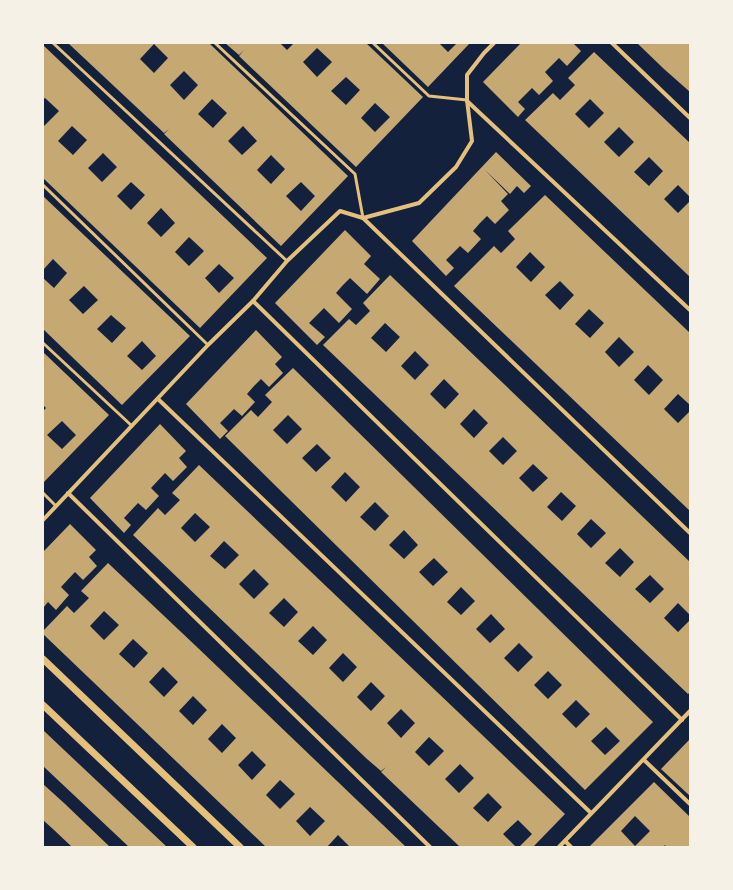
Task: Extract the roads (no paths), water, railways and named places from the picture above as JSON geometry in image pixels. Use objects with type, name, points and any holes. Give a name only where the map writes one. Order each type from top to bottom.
[{"type":"street","points":[[363,218],[419,203],[456,167],[472,141],[467,100],[467,75],[494,43]]},
{"type":"street","points":[[612,43],[690,118]]},
{"type":"street","points":[[467,100],[690,310]]},
{"type":"street","points":[[43,520],[208,345],[253,301],[287,261],[340,211],[363,218],[690,533]]},
{"type":"street","points":[[253,301],[682,720]]},
{"type":"street","points":[[158,399],[591,813]]},
{"type":"street","points":[[68,493],[430,847]]},
{"type":"street","points":[[43,660],[240,847]]},
{"type":"street","points":[[43,705],[193,847]]},
{"type":"street","points":[[559,847],[690,711]]},
{"type":"street","points":[[644,760],[690,804]]},
{"type":"street","points":[[565,841],[571,847]]},
{"type":"lane","points":[[53,43],[287,261]]},
{"type":"lane","points":[[216,43],[355,174],[363,218]]},
{"type":"lane","points":[[373,43],[429,96],[467,100]]},
{"type":"lane","points":[[43,185],[208,345]]},
{"type":"lane","points":[[43,343],[132,426]]},
{"type":"lane","points":[[43,493],[56,506]]}]
